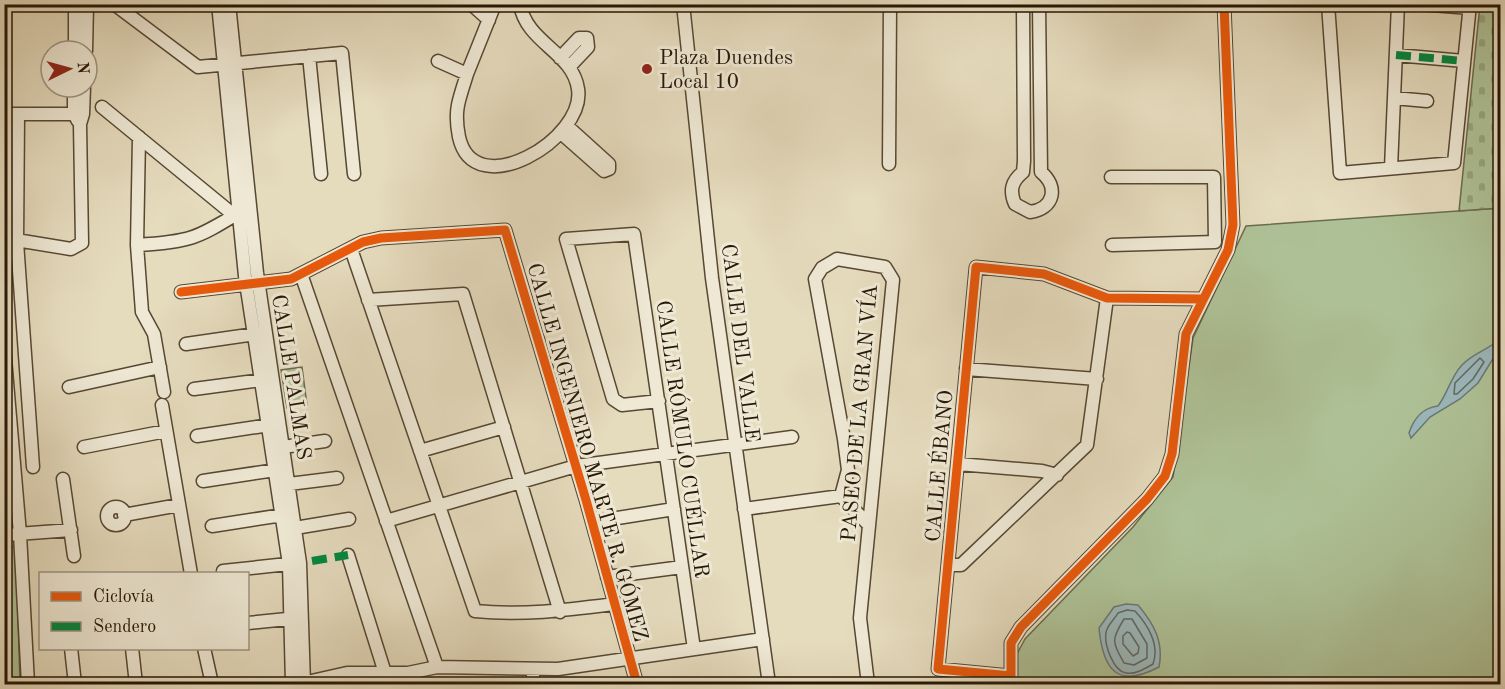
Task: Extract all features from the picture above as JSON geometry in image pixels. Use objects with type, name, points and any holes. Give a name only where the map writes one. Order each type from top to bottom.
[{"type":"street","points":[[75,4],[75,39]]},
{"type":"street","points":[[86,39],[87,4]]},
{"type":"street","points":[[114,4],[198,67],[342,53],[354,174]]},
{"type":"street","name":"CALLE PALMAS","points":[[218,4],[230,64]]},
{"type":"street","name":"CALLE PALMAS","points":[[229,4],[230,64],[241,212],[294,563]]},
{"type":"street","points":[[471,4],[489,20]]},
{"type":"street","points":[[495,4],[467,74],[457,106],[457,127],[461,146],[471,159],[484,166],[499,167],[516,162],[564,129],[575,111],[578,98],[575,76],[564,62],[534,35],[526,23],[520,4]]},
{"type":"street","name":"CALLE DEL VALLE","points":[[683,4],[711,278],[769,684]]},
{"type":"street","points":[[889,164],[890,4]]},
{"type":"street","points":[[1023,4],[1023,172]]},
{"type":"street","points":[[1039,4],[1041,172]]},
{"type":"street","points":[[948,565],[961,565],[1087,445],[1107,298],[1203,299],[1232,238],[1224,4]]},
{"type":"street","points":[[1328,4],[1340,173],[1454,163],[1470,6],[1419,4]]},
{"type":"street","points":[[1391,168],[1398,4]]},
{"type":"street","points":[[1023,51],[1040,50]]},
{"type":"street","points":[[1396,55],[1464,61]]},
{"type":"street","points":[[309,56],[321,174]]},
{"type":"street","points":[[438,61],[467,74]]},
{"type":"street","points":[[1394,98],[1427,100]]},
{"type":"street","points":[[10,240],[71,249],[82,243],[79,117],[76,99]]},
{"type":"street","points":[[79,117],[82,99]]},
{"type":"street","points":[[102,107],[241,212],[196,238],[178,243],[137,245]]},
{"type":"street","points":[[4,114],[79,117]]},
{"type":"street","points":[[18,114],[10,240],[33,467]]},
{"type":"street","points":[[564,129],[584,148]]},
{"type":"street","points":[[139,137],[137,245],[142,312],[154,334],[160,367],[166,431],[190,572]]},
{"type":"street","points":[[1033,170],[1049,178],[1053,189],[1052,200],[1040,211],[1030,212],[1021,209],[1012,197],[1011,188],[1015,179],[1023,172],[1033,170]]},
{"type":"street","points":[[1111,177],[1214,177],[1215,190],[1215,242],[1112,245]]},
{"type":"street","points":[[1215,190],[1232,188]]},
{"type":"street","name":"CALLE INGENIERO MARTE R. GÓMEZ","points":[[351,249],[363,242],[381,238],[505,230],[576,466],[637,684]]},
{"type":"street","name":"CALLE RÓMULO CUÉLLAR","points":[[659,401],[622,405],[616,403],[566,239],[634,234],[659,401],[694,649]]},
{"type":"street","points":[[181,292],[291,279],[351,249],[475,611],[504,614],[560,612],[614,603]]},
{"type":"street","name":"PASEO DE LA GRAN VÍA","points":[[841,496],[848,471],[815,279],[822,268],[837,259],[885,267],[893,280],[860,618],[868,684]]},
{"type":"street","name":"CALLE ÉBANO","points":[[1107,298],[1044,274],[976,267],[938,669],[1011,676],[1011,643],[1021,627],[1146,499],[1165,476],[1172,454],[1186,334],[1203,299]]},
{"type":"street","points":[[301,274],[437,667]]},
{"type":"street","points":[[368,300],[464,294],[560,612]]},
{"type":"street","points":[[186,344],[261,333]]},
{"type":"street","points":[[4,347],[20,534],[28,684]]},
{"type":"street","points":[[69,387],[160,367]]},
{"type":"street","points":[[966,369],[1096,379]]},
{"type":"street","points":[[194,389],[267,379]]},
{"type":"street","points":[[197,436],[274,425]]},
{"type":"street","name":"CALLE PALMAS","points":[[274,425],[283,447],[281,469],[289,484],[288,514],[295,528],[294,563],[299,684]]},
{"type":"street","points":[[420,451],[504,427]]},
{"type":"street","points":[[84,447],[166,431]]},
{"type":"street","points":[[386,522],[576,466],[792,437]]},
{"type":"street","points":[[283,447],[325,441]]},
{"type":"street","points":[[958,464],[1042,471],[1057,475]]},
{"type":"street","points":[[203,481],[281,469]]},
{"type":"street","points":[[289,484],[337,478]]},
{"type":"street","points":[[63,479],[74,556]]},
{"type":"street","points":[[744,509],[841,496],[868,524]]},
{"type":"street","points":[[124,515],[179,505]]},
{"type":"street","points":[[592,522],[674,510]]},
{"type":"street","points":[[212,526],[288,514]]},
{"type":"street","points":[[295,528],[349,519]]},
{"type":"street","points":[[4,536],[71,530]]},
{"type":"street","points":[[348,555],[385,673]]},
{"type":"street","points":[[223,571],[294,563]]},
{"type":"street","points":[[607,576],[682,567]]},
{"type":"street","points":[[249,623],[296,618]]},
{"type":"street","points":[[299,684],[347,673],[408,673],[437,667],[533,670],[629,659],[763,639]]},
{"type":"street","points":[[72,650],[75,684]]},
{"type":"street","points":[[132,650],[136,684]]},
{"type":"street","points":[[204,650],[212,684]]},
{"type":"street","points":[[533,670],[533,684]]},
{"type":"green space","points":[[1480,5],[1500,5],[1500,208],[1459,211]]},
{"type":"green space","points":[[1500,208],[1500,684],[1017,684],[1017,654],[1025,639],[1133,527],[1173,477],[1193,338],[1246,226]]},
{"type":"green space","points":[[302,367],[307,405],[287,408],[281,370]]},
{"type":"green space","points":[[16,546],[20,684],[5,684],[5,547]]},
{"type":"water","points":[[1500,339],[1500,351],[1478,383],[1460,399],[1430,417],[1411,438],[1409,433],[1416,418],[1423,411],[1438,406],[1462,365]]},
{"type":"water","points":[[1126,604],[1138,605],[1144,612],[1153,626],[1160,649],[1159,667],[1132,676],[1115,672],[1109,665],[1104,655],[1099,628],[1114,607]]},
{"type":"marked path","points":[[1419,4],[1470,8]]},
{"type":"marked path","points":[[1396,55],[1464,61]]},
{"type":"marked path","points":[[312,561],[348,555]]},
{"type":"cycle path","points":[[1203,299],[1107,298],[1044,274],[976,267],[938,669],[1011,676],[1011,643],[1021,627],[1147,499],[1165,476],[1172,454],[1186,334],[1228,250],[1233,225],[1224,4]]},
{"type":"cycle path","points":[[181,292],[291,279],[363,242],[381,238],[505,230],[586,500],[637,684]]},
{"type":"place","name":"Plaza Duendes Local 10","points":[[647,69]]}]
